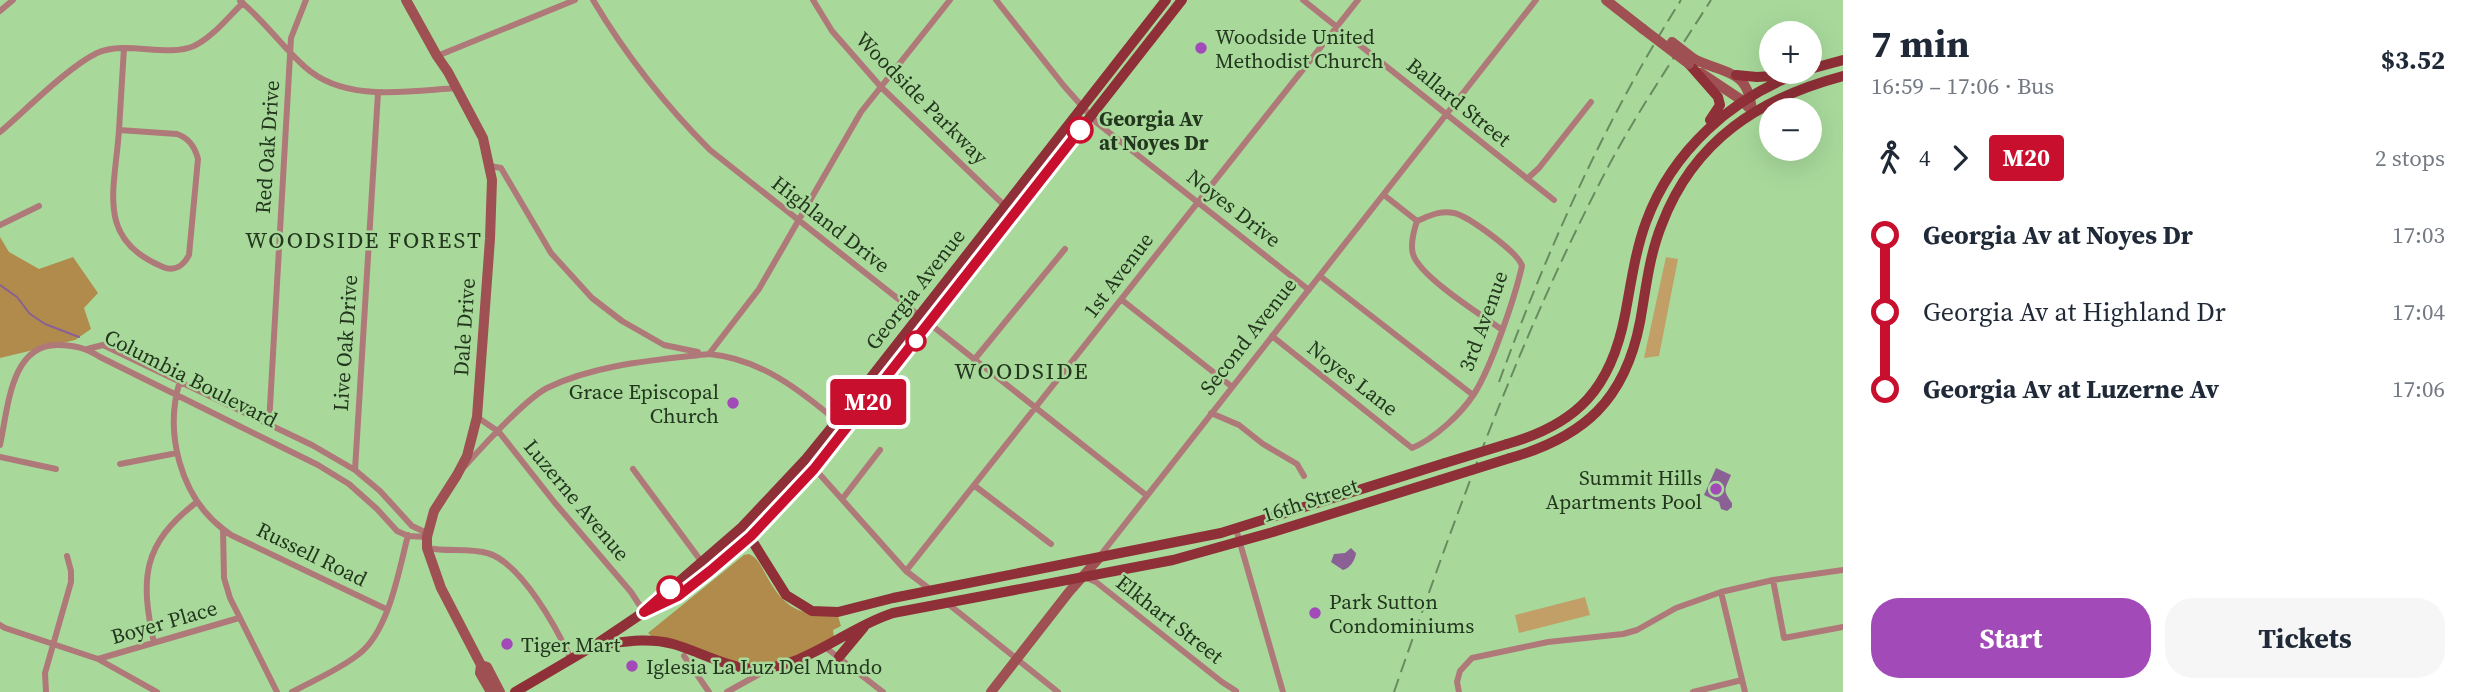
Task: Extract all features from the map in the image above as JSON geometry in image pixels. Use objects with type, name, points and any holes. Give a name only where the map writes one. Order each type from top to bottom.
[{"type":"main road","name":"Georgia Avenue","points":[[644,612],[678,596],[751,536],[814,469],[929,324],[1082,107],[1166,0]]},
{"type":"main road","name":"Georgia Avenue","points":[[515,692],[595,645],[644,612],[742,527],[806,459],[918,316],[1091,117],[1182,0]]},
{"type":"main road","points":[[1822,66],[1843,60]]},
{"type":"main road","points":[[1691,62],[1718,97],[1720,105],[1692,145]]},
{"type":"main road","points":[[1736,75],[1759,77]]},
{"type":"main road","name":"16th Street","points":[[595,645],[658,641],[751,670],[771,668],[825,647],[867,623],[893,613],[1173,560],[1547,446],[1578,429],[1613,391],[1633,353],[1653,248],[1662,222],[1678,190],[1697,163],[1719,138],[1752,113],[1797,90],[1843,76]]},
{"type":"main road","name":"16th Street","points":[[742,527],[751,536],[786,595],[812,611],[838,612],[931,590],[1236,529],[1547,430],[1567,419],[1584,404],[1611,363],[1617,349],[1646,221],[1665,182],[1692,145],[1726,113],[1777,84]]},
{"type":"main road","points":[[1613,391],[1612,383],[1627,348],[1632,324],[1626,309],[1638,293],[1644,261],[1653,248]]},
{"type":"main road","points":[[839,657],[867,623]]},
{"type":"street","points":[[0,11],[13,0]]},
{"type":"street","name":"Red Oak Drive","points":[[269,424],[291,38],[306,0]]},
{"type":"street","name":"Dale Drive","points":[[406,0],[483,138],[492,180],[477,417],[471,445],[457,475],[434,511],[427,539]]},
{"type":"street","points":[[437,56],[575,0]]},
{"type":"street","name":"Highland Drive","points":[[593,0],[627,55],[670,110],[710,150],[1146,495]]},
{"type":"street","name":"Woodside Parkway","points":[[813,0],[832,31],[881,87],[1010,210]]},
{"type":"street","points":[[457,475],[546,389],[574,377],[604,369],[709,354],[759,289],[861,112],[950,0]]},
{"type":"street","name":"Noyes Drive","points":[[996,0],[1091,117],[1309,290]]},
{"type":"street","name":"Ballard Street","points":[[1303,0],[1554,200]]},
{"type":"street","name":"1st Avenue","points":[[906,571],[1359,0]]},
{"type":"street","points":[[1605,0],[1747,99]]},
{"type":"street","points":[[1617,0],[1640,23]]},
{"type":"street","points":[[0,132],[79,65],[98,53],[124,48],[184,49],[206,38],[241,1],[306,69],[331,82],[378,93],[454,83]]},
{"type":"street","name":"Second Avenue","points":[[991,692],[1536,1]]},
{"type":"street","points":[[118,130],[177,134],[183,136],[195,148],[198,159],[189,255],[185,263],[178,267],[165,268],[132,250],[123,240],[116,225],[114,209],[118,130],[124,48]]},
{"type":"street","points":[[1691,62],[1741,78],[1752,113]]},
{"type":"street","name":"Live Oak Drive","points":[[355,470],[378,93]]},
{"type":"street","points":[[1527,179],[1539,168],[1591,102]]},
{"type":"street","points":[[490,166],[501,168],[551,254],[592,298],[622,321],[675,349],[736,358],[765,369],[792,385],[847,429]]},
{"type":"street","points":[[1384,195],[1416,221],[1413,254],[1421,267],[1501,329]]},
{"type":"street","points":[[0,225],[39,206]]},
{"type":"street","name":"3rd Avenue","points":[[1412,447],[1437,433],[1473,395],[1521,272],[1521,260],[1459,215],[1441,212],[1416,221]]},
{"type":"street","points":[[975,360],[1065,249]]},
{"type":"street","points":[[1320,276],[1473,395]]},
{"type":"street","points":[[1122,300],[1231,386]]},
{"type":"street","name":"Noyes Lane","points":[[1272,336],[1412,447]]},
{"type":"street","points":[[0,444],[16,376],[26,357],[38,348],[52,345],[87,349]]},
{"type":"street","name":"Columbia Boulevard","points":[[87,349],[103,345],[312,445],[355,470],[380,491],[427,539]]},
{"type":"street","name":"Columbia Boulevard","points":[[87,349],[318,465],[349,484],[397,531],[408,537]]},
{"type":"street","name":"Russell Road","points":[[180,381],[176,395],[177,453],[181,471],[197,502],[231,535],[386,610]]},
{"type":"street","points":[[1212,413],[1239,425],[1263,444],[1297,464],[1304,476]]},
{"type":"street","name":"Luzerne Avenue","points":[[477,417],[499,432],[617,575],[644,612]]},
{"type":"street","points":[[843,498],[880,450]]},
{"type":"street","points":[[120,464],[177,453]]},
{"type":"street","points":[[0,457],[56,469]]},
{"type":"street","points":[[806,459],[906,571],[931,590]]},
{"type":"street","points":[[634,469],[701,561]]},
{"type":"street","points":[[975,486],[1051,544]]},
{"type":"street","points":[[153,643],[147,587],[150,558],[169,525],[197,502]]},
{"type":"street","points":[[292,692],[362,653],[376,635],[411,525]]},
{"type":"street","points":[[223,529],[224,578],[239,618],[277,692]]},
{"type":"street","points":[[1236,529],[1283,692]]},
{"type":"street","points":[[408,537],[484,552],[505,561],[534,595],[571,659]]},
{"type":"street","points":[[427,539],[433,581],[441,588],[481,665],[480,673],[491,692]]},
{"type":"street","points":[[46,692],[45,673],[71,582],[72,571],[67,556]]},
{"type":"street","points":[[1459,692],[1457,682],[1460,671],[1472,658],[1548,642],[1637,631],[1676,607],[1721,592],[1773,580],[1843,570]]},
{"type":"street","name":"Elkhart Street","points":[[1082,576],[1096,582],[1236,691]]},
{"type":"street","points":[[1773,580],[1784,638],[1843,627]]},
{"type":"street","points":[[1721,592],[1745,692]]},
{"type":"street","points":[[945,602],[1058,692]]},
{"type":"street","name":"Boyer Place","points":[[98,659],[239,618]]},
{"type":"street","points":[[0,625],[98,659],[156,692]]},
{"type":"street","points":[[825,647],[883,692]]},
{"type":"street","points":[[684,656],[709,692]]},
{"type":"street","points":[[481,665],[487,667],[500,692]]},
{"type":"street","points":[[727,692],[771,668]]},
{"type":"street","points":[[1693,692],[1742,680]]},
{"type":"shaded area","points":[[0,237],[9,252],[39,269],[73,257],[98,293],[84,308],[91,329],[75,340],[0,358]]},
{"type":"shaded area","points":[[1666,257],[1678,259],[1659,356],[1644,358]]},
{"type":"shaded area","name":"Summit Hills Apartments Pool","points":[[1716,468],[1731,475],[1725,489],[1732,507],[1727,511],[1721,509],[1719,502],[1704,495]]},
{"type":"shaded area","points":[[1351,548],[1356,553],[1348,568],[1343,570],[1331,562],[1334,554],[1345,553]]},
{"type":"shaded area","points":[[749,554],[757,560],[773,587],[787,603],[804,612],[838,616],[841,626],[833,630],[834,637],[815,648],[775,663],[752,668],[653,637],[648,633],[744,555]]},
{"type":"shaded area","points":[[1585,597],[1590,615],[1519,633],[1515,615]]},
{"type":"waterway","points":[[0,285],[17,297],[30,314],[45,324],[79,337]]},
{"type":"railway","points":[[1499,382],[1537,283],[1580,186],[1627,91],[1681,0]]},
{"type":"railway","points":[[1394,692],[1491,426],[1546,295],[1620,145],[1711,0]]},
{"type":"bus line","name":"M20","points":[[670,589],[644,612],[678,596],[710,571],[751,536],[814,469],[1080,130]]},
{"type":"place","name":"Woodside United Methodist Church","points":[[1201,48]]},
{"type":"place","name":"Georgia Av at Noyes Dr","points":[[1080,130]]},
{"type":"place","name":"Grace Episcopal Church","points":[[733,403]]},
{"type":"place","name":"Summit Hills Apartments Pool","points":[[1716,489]]},
{"type":"place","name":"Park Sutton Condominiums","points":[[1315,613]]},
{"type":"place","name":"Tiger Mart","points":[[507,644]]},
{"type":"place","name":"Iglesia La Luz Del Mundo","points":[[632,666]]},
{"type":"district","name":"WOODSIDE FOREST","points":[[364,240]]},
{"type":"district","name":"WOODSIDE","points":[[1022,371]]}]
